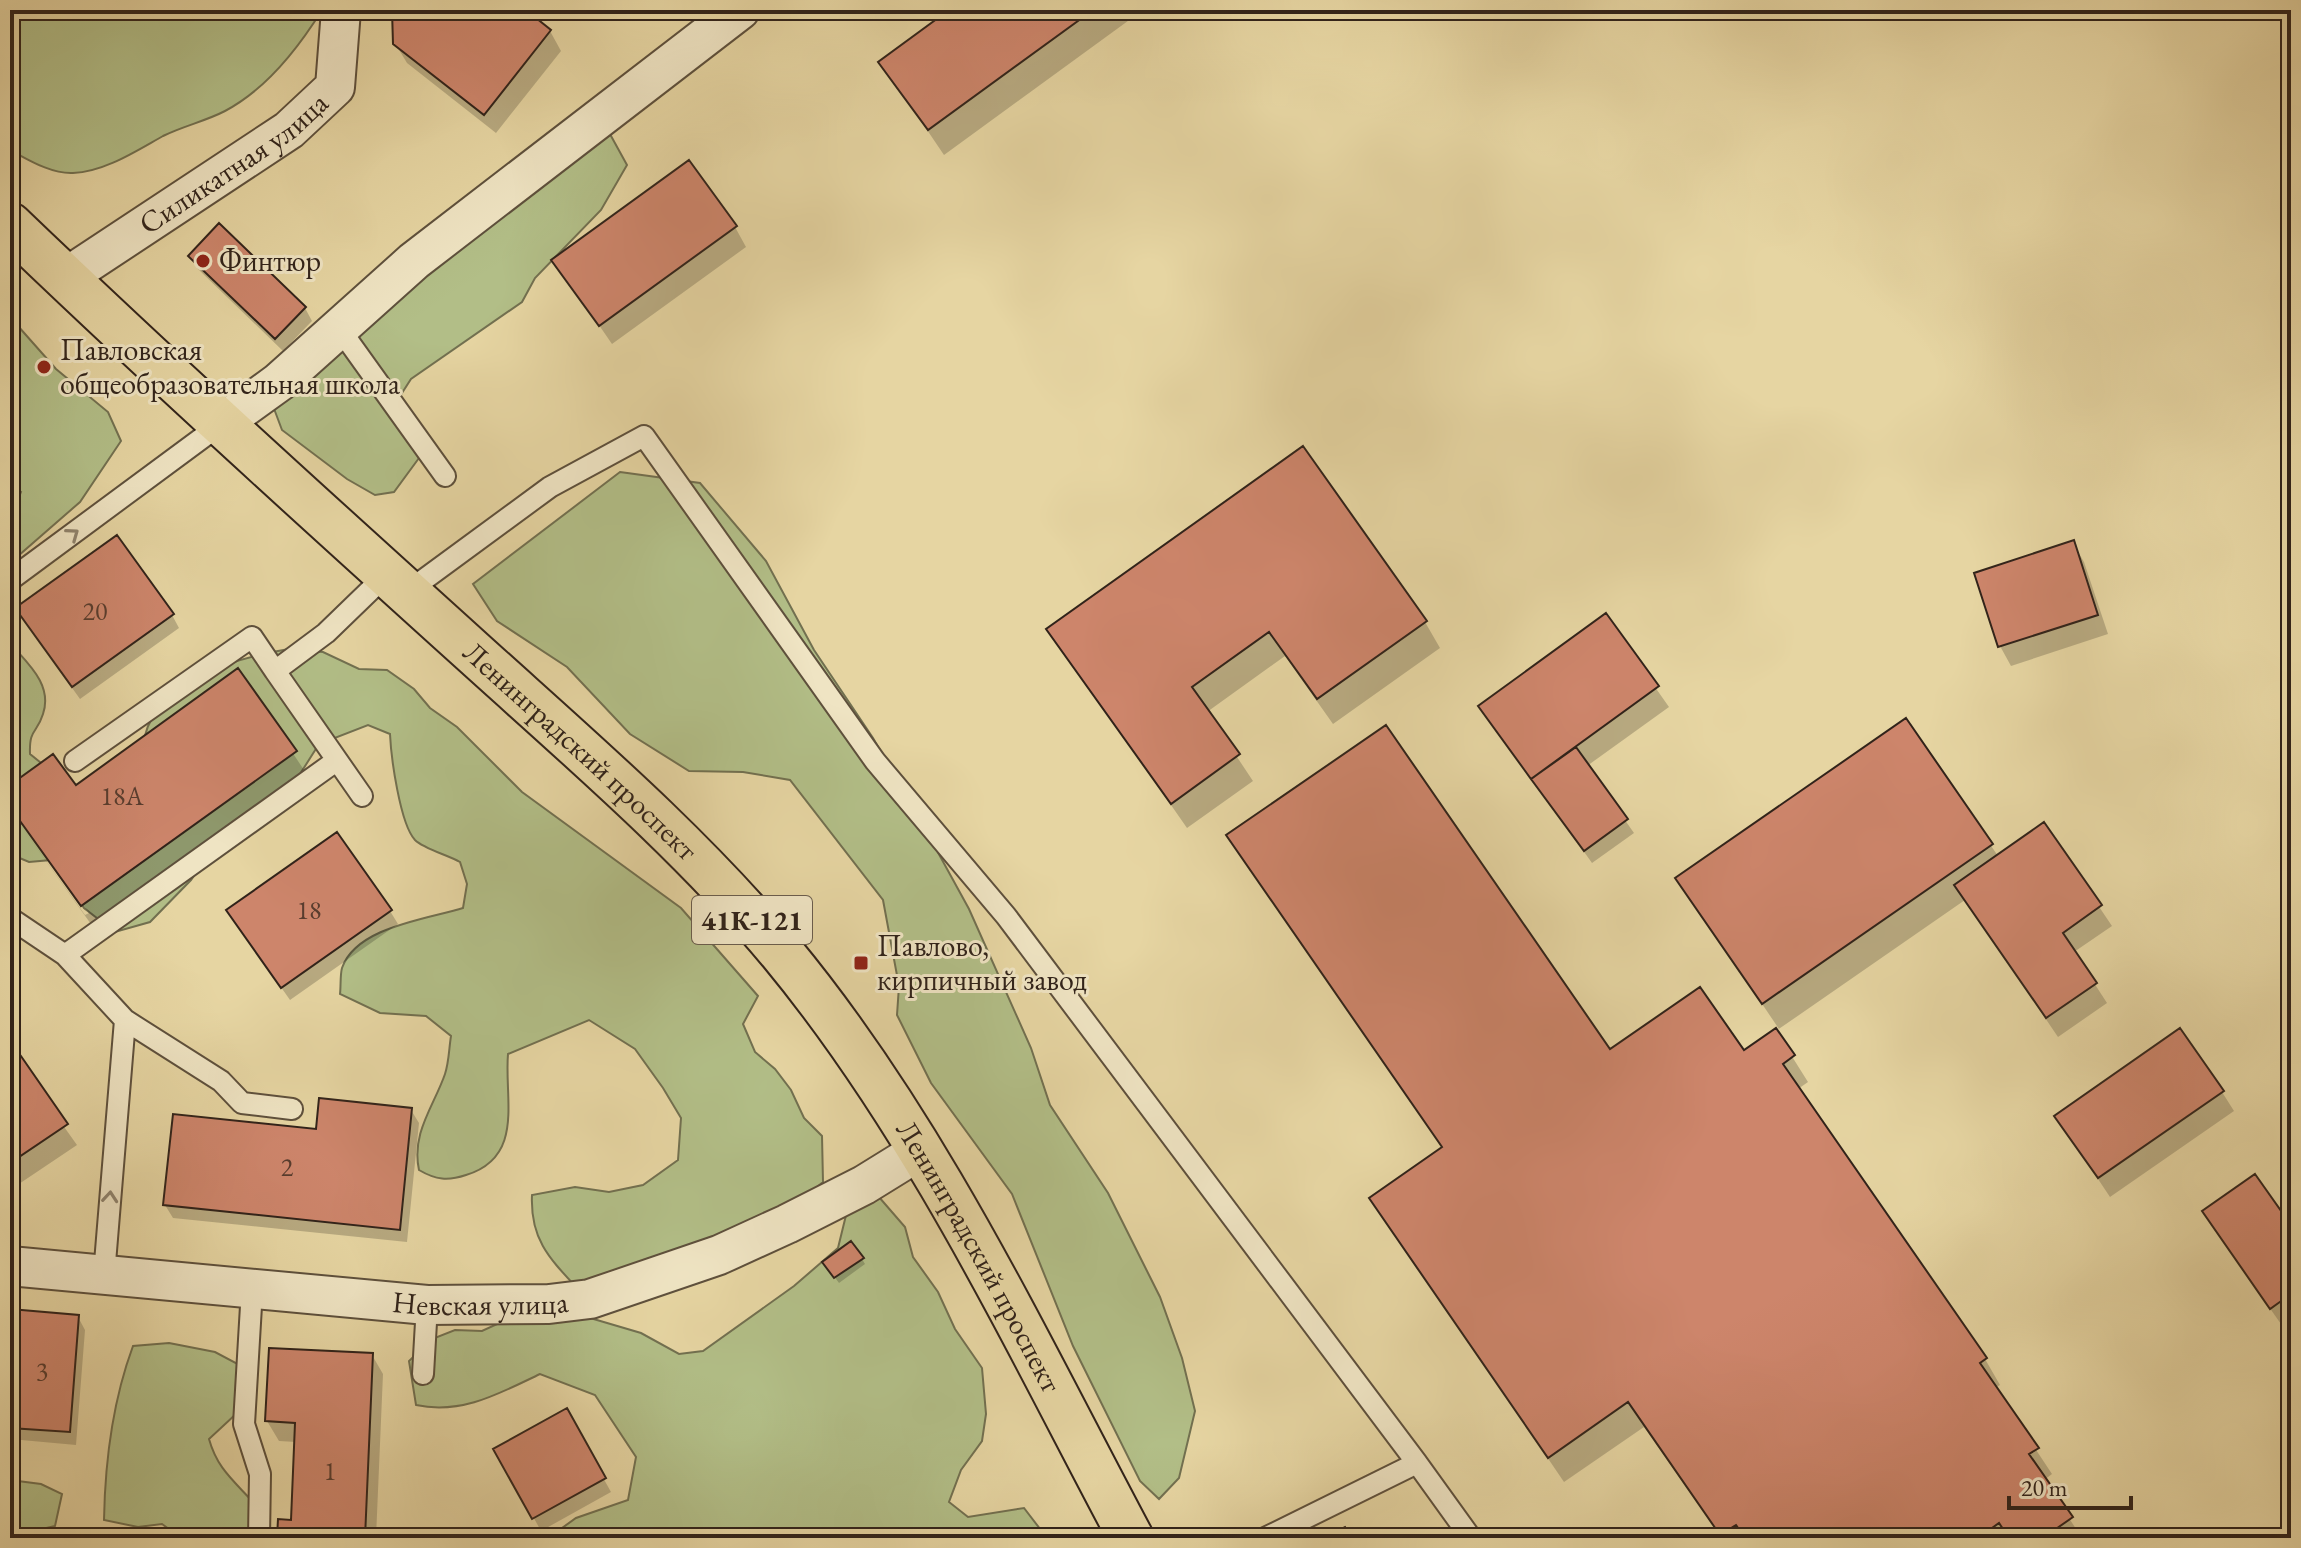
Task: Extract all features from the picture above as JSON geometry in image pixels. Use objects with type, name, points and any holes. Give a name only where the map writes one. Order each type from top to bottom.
[{"type":"main road","name":"Ленинградский проспект","points":[[10,225],[221,424],[709,869],[784,956],[834,1023],[919,1151],[975,1246],[1131,1538]]},
{"type":"street","name":"Силикатная улица","points":[[65,278],[289,130],[335,87],[341,10]]},
{"type":"street","points":[[221,424],[279,382],[414,261],[740,10]]},
{"type":"street","name":"Невская улица","points":[[10,1266],[427,1305],[549,1304],[590,1299],[647,1281],[787,1224],[864,1185],[919,1151]]},
{"type":"lane","points":[[339,328],[445,476]]},
{"type":"lane","points":[[10,580],[221,424]]},
{"type":"lane","points":[[275,671],[397,583],[550,487],[644,436],[875,761],[1006,916],[1471,1538]]},
{"type":"lane","points":[[75,761],[252,637],[362,796]]},
{"type":"lane","points":[[65,955],[336,761]]},
{"type":"lane","points":[[10,918],[65,955],[125,1020],[221,1081],[242,1103],[292,1109]]},
{"type":"lane","points":[[104,1275],[125,1020]]},
{"type":"lane","points":[[252,1289],[244,1424],[260,1474],[259,1538]]},
{"type":"lane","points":[[423,1374],[427,1305]]},
{"type":"lane","points":[[1265,1538],[1417,1463]]},
{"type":"green space","points":[[28,10],[322,10],[280,66],[240,102],[218,115],[163,136],[108,165],[85,172],[65,173],[48,169],[10,150],[10,22]]},
{"type":"green space","points":[[605,125],[627,165],[601,210],[535,278],[522,302],[411,379],[393,407],[419,458],[394,492],[375,495],[347,479],[282,430],[273,406],[308,353]]},
{"type":"green space","name":"Павловская общеобразовательная школа","points":[[10,317],[56,369],[108,412],[121,441],[80,502],[10,563],[10,520],[21,492],[10,485]]},
{"type":"green space","points":[[620,472],[700,483],[766,561],[814,650],[873,738],[969,909],[1031,1048],[1050,1105],[1108,1193],[1160,1297],[1182,1358],[1195,1411],[1179,1478],[1159,1499],[1140,1481],[1073,1346],[1012,1194],[931,1083],[897,1015],[899,986],[883,900],[790,780],[743,772],[689,771],[630,734],[567,667],[497,621],[473,584]]},
{"type":"green space","points":[[10,643],[31,666],[44,693],[43,714],[32,735],[30,754],[51,771],[62,859],[29,862],[10,854]]},
{"type":"green space","points":[[289,649],[323,652],[359,669],[387,670],[457,727],[522,792],[681,908],[758,996],[743,1024],[755,1052],[775,1069],[791,1090],[804,1118],[822,1136],[823,1182],[772,1225],[578,1289],[543,1247],[534,1224],[532,1195],[575,1187],[609,1192],[643,1185],[678,1160],[681,1118],[635,1049],[589,1020],[508,1054],[508,1125],[497,1155],[485,1166],[448,1179],[419,1170],[418,1144],[445,1074],[451,1036],[426,1016],[380,1013],[340,994],[341,971],[350,954],[377,934],[463,908],[467,884],[460,862],[419,843],[410,832],[397,790],[390,734],[368,725],[319,744],[288,793],[214,847],[191,880],[150,922],[115,932],[84,908],[74,892],[143,747],[149,724],[161,706],[177,690],[220,667]]},
{"type":"green space","points":[[872,1189],[905,1227],[913,1257],[938,1292],[955,1329],[982,1368],[986,1414],[982,1441],[961,1470],[949,1502],[968,1517],[1024,1508],[1047,1538],[548,1538],[576,1518],[628,1500],[636,1457],[595,1395],[540,1374],[465,1405],[416,1405],[409,1361],[432,1339],[455,1330],[482,1331],[519,1314],[580,1315],[641,1333],[679,1354],[703,1351],[794,1286],[838,1248],[849,1203]]},
{"type":"green space","points":[[169,1343],[215,1352],[251,1371],[251,1400],[209,1439],[221,1466],[254,1504],[263,1538],[181,1538],[162,1524],[138,1527],[104,1520],[111,1432],[133,1346]]},
{"type":"green space","points":[[10,1480],[41,1484],[62,1494],[55,1526],[29,1532],[10,1524]]},
{"type":"building","points":[[392,10],[526,10],[551,30],[484,115],[393,44]]},
{"type":"building","points":[[949,10],[1093,10],[928,130],[878,62]]},
{"type":"building","points":[[689,160],[737,226],[599,326],[551,260]]},
{"type":"building","points":[[219,223],[306,307],[275,339],[188,256]]},
{"type":"building","points":[[1303,446],[1427,621],[1317,699],[1269,632],[1192,687],[1240,754],[1171,804],[1046,629]]},
{"type":"building","points":[[117,535],[174,614],[72,687],[15,608]]},
{"type":"building","points":[[2074,540],[2098,615],[1998,647],[1974,573]]},
{"type":"building","points":[[1606,613],[1659,686],[1531,779],[1478,706]]},
{"type":"building","points":[[238,668],[297,751],[81,906],[10,807],[10,785],[53,754],[76,785]]},
{"type":"building","points":[[1906,718],[1993,844],[1762,1004],[1675,878]]},
{"type":"building","points":[[1386,725],[1610,1049],[1700,987],[1744,1050],[1776,1028],[1795,1055],[1783,1064],[1987,1358],[1980,1363],[2039,1448],[2029,1454],[2073,1517],[2043,1538],[2009,1538],[1999,1523],[1978,1538],[1745,1538],[1736,1525],[1720,1535],[1628,1402],[1548,1458],[1369,1198],[1442,1147],[1226,835]]},
{"type":"building","points":[[1576,747],[1628,819],[1584,851],[1531,779]]},
{"type":"building","points":[[2044,822],[2102,905],[2063,933],[2097,983],[2046,1018],[1954,885]]},
{"type":"building","points":[[337,832],[392,910],[281,988],[226,910]]},
{"type":"building","points":[[2180,1028],[2224,1091],[2098,1178],[2054,1116]]},
{"type":"building","points":[[14,1046],[68,1124],[10,1163],[10,1049]]},
{"type":"building","points":[[319,1098],[412,1108],[400,1230],[163,1205],[173,1114],[316,1129]]},
{"type":"building","points":[[2255,1174],[2291,1225],[2291,1294],[2270,1309],[2202,1211]]},
{"type":"building","points":[[851,1241],[864,1258],[834,1278],[822,1262]]},
{"type":"building","points":[[10,1309],[79,1315],[70,1432],[10,1428]]},
{"type":"building","points":[[269,1348],[373,1353],[365,1538],[277,1538],[278,1519],[291,1520],[295,1423],[265,1421]]},
{"type":"building","points":[[567,1408],[606,1478],[532,1519],[493,1449]]},
{"type":"building","points":[[1345,1527],[1351,1538],[1324,1538]]},
{"type":"place","name":"Финтюр","points":[[203,261]]},
{"type":"place","name":"Павловская общеобразовательная школа","points":[[44,367]]},
{"type":"place","name":"Павлово, кирпичный завод","points":[[861,963]]}]
